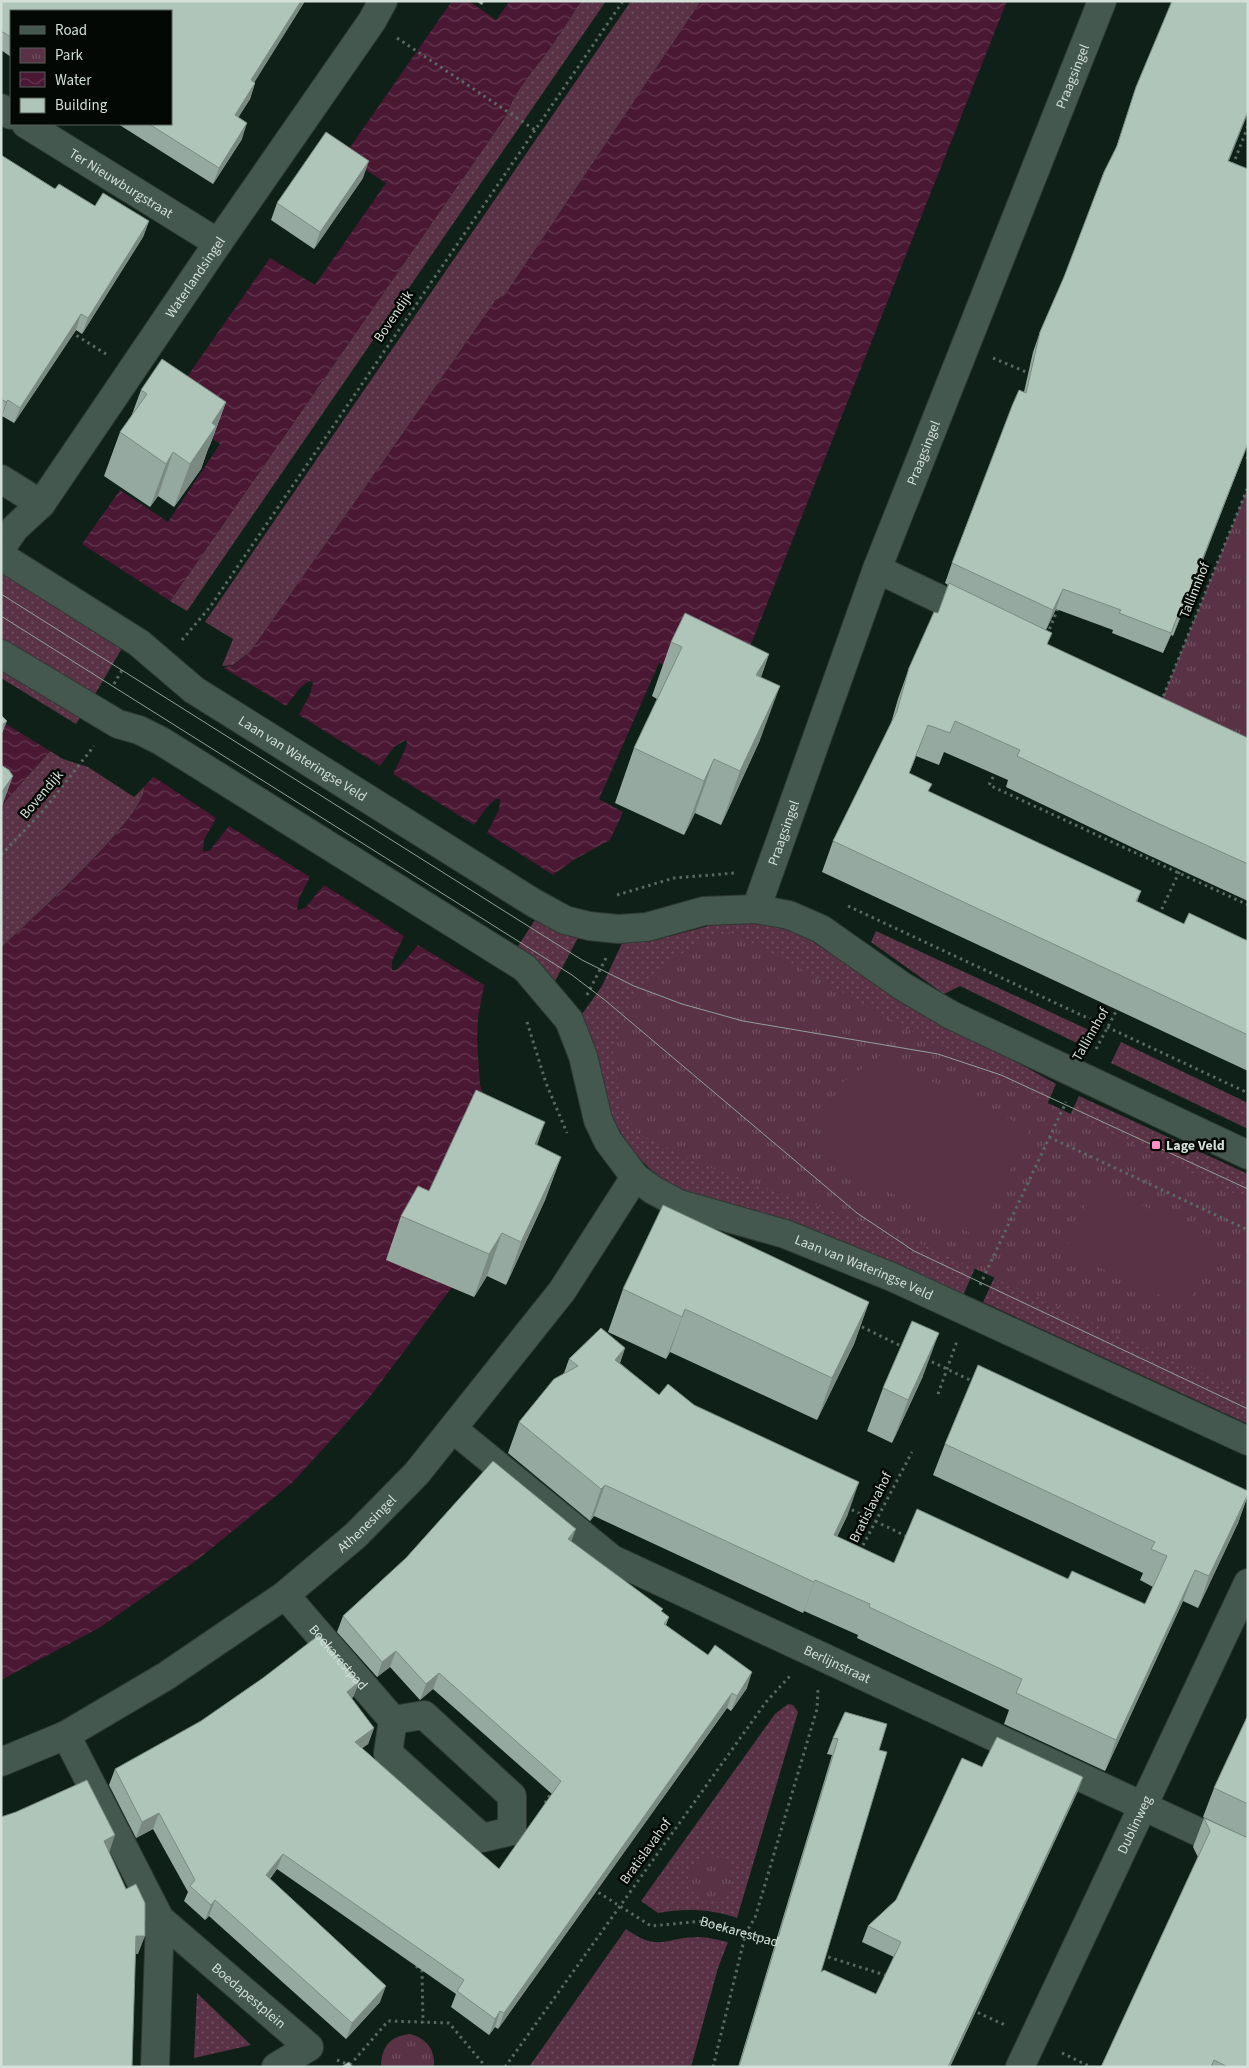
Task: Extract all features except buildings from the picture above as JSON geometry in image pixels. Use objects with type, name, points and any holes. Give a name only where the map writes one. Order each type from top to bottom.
[{"type":"street","name":"Waterlandsingel","points":[[1,548],[15,528],[41,504],[218,243],[372,21],[383,1]]},
{"type":"street","name":"Praagsingel","points":[[756,909],[877,570],[1102,1]]},
{"type":"street","name":"Ter Nieuwburgstraat","points":[[28,125],[218,243]]},
{"type":"street","points":[[1,479],[41,504]]},
{"type":"street","name":"Laan van Wateringse Veld","points":[[1,556],[138,643],[194,690],[534,904],[565,920],[589,926],[618,929],[647,928],[704,911],[756,909],[789,915],[821,929],[902,986],[950,1015],[1004,1038],[1078,1077],[1248,1155]]},
{"type":"street","points":[[877,570],[999,627]]},
{"type":"street","name":"Laan van Wateringse Veld","points":[[1,654],[118,724],[139,730],[162,741],[525,968],[568,1020],[583,1056],[598,1120],[616,1152],[634,1177],[652,1190],[679,1204],[785,1234],[892,1277],[1248,1441]]},
{"type":"street","name":"Athenesingel","points":[[1,1762],[66,1735],[166,1676],[285,1595],[356,1535],[417,1473],[562,1291],[634,1177]]},
{"type":"street","name":"Berlijnstraat","points":[[453,1429],[612,1559],[1248,1855]]},
{"type":"street","name":"Dublinweg","points":[[1020,2067],[1248,1583]]},
{"type":"street","name":"Boekarestpad","points":[[285,1595],[392,1720]]},
{"type":"street","points":[[424,1715],[512,1796],[512,1831],[482,1838],[388,1753],[392,1720],[424,1715]]},
{"type":"street","name":"Boedapestplein","points":[[66,1735],[160,1919],[309,2047],[276,2067]]},
{"type":"street","name":"Boedapestplein","points":[[155,2067],[160,1919]]},
{"type":"path","name":"Bovendijk","points":[[180,642],[210,607],[623,1]]},
{"type":"path","points":[[410,47],[534,130]]},
{"type":"path","points":[[1230,172],[1248,126]]},
{"type":"path","points":[[66,329],[132,370]]},
{"type":"path","points":[[965,346],[1036,376]]},
{"type":"path","points":[[1239,455],[1248,458]]},
{"type":"path","name":"Tallinnhof","points":[[1161,702],[1248,487]]},
{"type":"path","points":[[1046,638],[1061,601]]},
{"type":"path","points":[[97,711],[138,643]]},
{"type":"path","name":"Bovendijk","points":[[1,855],[43,811],[95,746]]},
{"type":"path","points":[[998,768],[989,785],[1248,906]]},
{"type":"path","points":[[1159,916],[1183,864]]},
{"type":"path","points":[[533,1043],[568,1020],[592,989],[618,929],[618,895]]},
{"type":"path","name":"Tallinnhof","points":[[968,1312],[1078,1077],[1109,1028],[1121,1001]]},
{"type":"path","points":[[1049,1137],[1248,1230]]},
{"type":"path","points":[[938,1394],[968,1312]]},
{"type":"path","name":"Bratislavahof","points":[[857,1556],[912,1452]]},
{"type":"path","points":[[713,2067],[746,1932],[755,1918],[817,1709],[818,1680],[811,1653]]},
{"type":"path","name":"Bratislavahof","points":[[505,2067],[766,1702],[811,1653]]},
{"type":"path","name":"Boekarestpad","points":[[586,1884],[651,1926],[703,1921],[783,1943]]},
{"type":"path","points":[[820,1955],[894,1978]]},
{"type":"path","points":[[415,1965],[422,1972],[423,2023]]},
{"type":"path","points":[[970,2009],[1091,2067]]},
{"type":"path","points":[[352,2067],[388,2021],[449,2023],[486,2067]]},
{"type":"green space","points":[[581,1],[606,1],[187,611],[170,601],[506,116],[521,86],[552,46]]},
{"type":"green space","points":[[631,1],[701,1],[505,295],[496,300],[251,651],[233,665],[222,666],[233,639],[205,622]]},
{"type":"green space","points":[[1248,487],[1248,742],[1161,702]]},
{"type":"green space","points":[[1,566],[125,643],[91,701],[1,644]]},
{"type":"green space","points":[[1,666],[81,716],[76,724],[1,678]]},
{"type":"green space","points":[[50,751],[63,759],[88,767],[134,797],[144,787],[140,801],[127,821],[107,844],[1,948],[1,806]]},
{"type":"green space","points":[[537,917],[579,936],[554,983],[514,952]]},
{"type":"green space","points":[[753,920],[792,929],[921,1009],[1056,1084],[961,1300],[673,1186],[651,1170],[634,1152],[621,1133],[610,1112],[580,1017],[602,986],[623,941],[656,940],[727,921]]},
{"type":"green space","points":[[876,931],[1091,1031],[1083,1046],[960,986],[944,994],[871,942]]},
{"type":"green space","points":[[730,932],[780,957],[980,1070],[1248,1200],[1248,1394],[908,1238],[695,1162],[638,1133],[621,1104],[613,1052],[630,1002],[657,970],[699,942]]},
{"type":"green space","points":[[1121,1042],[1248,1103],[1248,1129],[1111,1063]]},
{"type":"green space","points":[[881,1055],[899,1066],[1030,1129],[978,1237],[852,1173],[826,1156],[823,1125],[839,1085]]},
{"type":"green space","points":[[1079,1096],[1248,1174],[1248,1424],[983,1302]]},
{"type":"green space","points":[[1095,1184],[1218,1240],[1187,1308],[1064,1251]]},
{"type":"green space","points":[[788,1704],[793,1705],[798,1712],[737,1918],[698,1910],[658,1913],[641,1901],[775,1714]]},
{"type":"green space","points":[[710,1856],[722,1860],[728,1866],[732,1878],[728,1890],[722,1896],[710,1900],[698,1896],[692,1890],[688,1878],[692,1866],[698,1860]]},
{"type":"green space","points":[[626,1929],[637,1936],[654,1942],[697,1937],[728,1942],[718,1968],[691,2067],[529,2067]]},
{"type":"green space","points":[[197,1993],[251,2045],[194,2058]]},
{"type":"green space","points":[[410,2034],[421,2039],[429,2046],[433,2055],[434,2067],[381,2067],[381,2060],[388,2044],[397,2037]]},
{"type":"water","points":[[452,1],[469,1],[496,20],[510,1],[581,1],[552,46],[521,86],[506,116],[170,601],[82,544],[120,490],[168,522],[220,444],[166,407],[270,258],[315,285],[386,183],[344,156]]},
{"type":"water","points":[[701,1],[1007,1],[732,692],[659,663],[599,799],[623,812],[610,840],[575,859],[547,879],[484,985],[478,1018],[477,1041],[480,1085],[488,1109],[452,1287],[369,1398],[293,1482],[197,1560],[99,1628],[1,1680],[1,948],[83,869],[127,821],[140,801],[144,787],[154,776],[225,667],[234,665],[251,651],[496,300],[505,295]]},
{"type":"water","points":[[1,721],[50,751],[1,806]]},
{"type":"pier","points":[[222,667],[286,706],[301,687],[309,681],[313,682],[310,694],[299,715],[380,766],[394,747],[406,740],[404,752],[393,774],[474,825],[488,806],[496,799],[500,799],[499,810],[487,833],[553,875],[484,985],[418,945],[396,970],[392,970],[392,961],[404,936],[324,885],[305,908],[297,910],[299,898],[310,877],[229,826],[210,850],[203,852],[204,840],[216,818],[151,775]]},
{"type":"tram line","points":[[1,594],[582,960],[634,986],[682,1004],[743,1021],[938,1054],[1001,1075],[1248,1189]]},
{"type":"tram line","points":[[1,616],[572,975],[606,1001],[857,1213],[914,1251],[1248,1409]]},
{"type":"place","name":"Lage Veld","points":[[1156,1145]]}]
